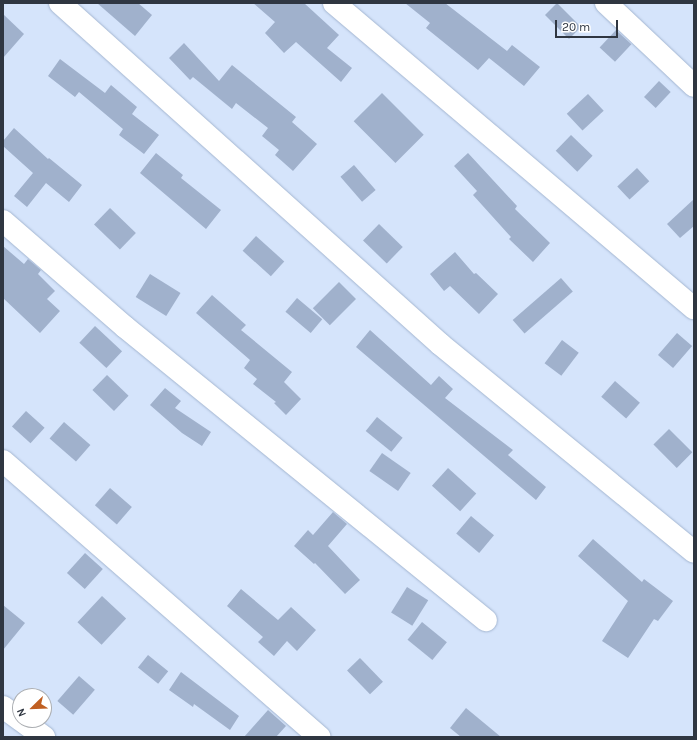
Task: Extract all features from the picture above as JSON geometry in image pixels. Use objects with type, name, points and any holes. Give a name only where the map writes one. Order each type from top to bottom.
[{"type":"street","points":[[60,3],[440,344],[694,552]]},
{"type":"street","points":[[334,3],[694,308]]},
{"type":"street","points":[[606,3],[694,86]]},
{"type":"street","points":[[3,221],[125,328],[486,620]]},
{"type":"street","points":[[3,461],[319,737]]},
{"type":"street","points":[[3,707],[44,737]]},
{"type":"building","points":[[97,3],[138,3],[152,15],[135,36]]},
{"type":"building","points":[[253,3],[304,3],[339,35],[327,48],[352,68],[341,82],[296,42],[284,53],[265,33],[275,22]]},
{"type":"building","points":[[405,3],[445,3],[507,51],[512,45],[540,67],[524,86],[489,58],[478,70],[426,28],[430,23]]},
{"type":"building","points":[[557,3],[581,27],[569,39],[545,15]]},
{"type":"building","points":[[3,14],[24,34],[3,58]]},
{"type":"building","points":[[616,30],[631,44],[615,62],[600,48]]},
{"type":"building","points":[[184,43],[219,81],[232,65],[296,117],[292,122],[317,144],[293,171],[275,155],[279,150],[262,136],[268,128],[236,103],[232,109],[193,77],[190,80],[169,58]]},
{"type":"building","points":[[60,59],[105,93],[111,85],[137,107],[132,114],[159,135],[144,154],[119,135],[123,129],[79,92],[75,97],[48,76]]},
{"type":"building","points":[[659,81],[671,92],[656,108],[644,97]]},
{"type":"building","points":[[382,93],[424,135],[395,163],[354,121]]},
{"type":"building","points":[[588,94],[604,111],[582,131],[567,114]]},
{"type":"building","points":[[14,128],[48,159],[49,158],[82,185],[69,202],[46,183],[27,207],[14,196],[33,173],[3,146],[3,141]]},
{"type":"building","points":[[571,135],[593,156],[577,172],[556,151]]},
{"type":"building","points":[[156,153],[183,175],[181,178],[221,210],[206,229],[140,173]]},
{"type":"building","points":[[468,153],[517,206],[515,209],[550,243],[533,262],[509,239],[511,237],[473,195],[477,191],[454,166]]},
{"type":"building","points":[[354,165],[376,190],[362,202],[340,177]]},
{"type":"building","points":[[637,168],[649,181],[630,200],[617,186]]},
{"type":"building","points":[[694,199],[694,226],[680,238],[667,224]]},
{"type":"building","points":[[110,208],[136,233],[120,250],[94,225]]},
{"type":"building","points":[[379,224],[403,247],[387,263],[363,241]]},
{"type":"building","points":[[256,236],[284,261],[271,276],[243,251]]},
{"type":"building","points":[[3,246],[24,264],[28,259],[41,270],[38,274],[55,291],[47,299],[60,311],[40,333],[3,298]]},
{"type":"building","points":[[455,252],[474,274],[476,273],[498,294],[479,314],[450,286],[444,291],[430,274]]},
{"type":"building","points":[[150,274],[181,293],[166,316],[136,297]]},
{"type":"building","points":[[561,278],[573,292],[525,334],[513,320]]},
{"type":"building","points":[[339,282],[356,299],[330,325],[313,308]]},
{"type":"building","points":[[212,295],[246,325],[241,330],[292,372],[284,382],[301,399],[286,415],[274,403],[276,402],[253,384],[257,379],[244,368],[250,360],[196,313]]},
{"type":"building","points":[[297,298],[322,319],[311,333],[285,312]]},
{"type":"building","points":[[95,326],[122,351],[106,368],[79,343]]},
{"type":"building","points":[[370,330],[431,385],[439,376],[453,389],[445,398],[513,450],[508,455],[546,487],[536,500],[356,347]]},
{"type":"building","points":[[677,333],[692,346],[673,368],[658,355]]},
{"type":"building","points":[[562,340],[579,353],[561,376],[545,363]]},
{"type":"building","points":[[107,375],[129,396],[114,411],[92,390]]},
{"type":"building","points":[[615,381],[640,403],[626,418],[601,397]]},
{"type":"building","points":[[165,388],[181,401],[175,408],[211,432],[202,446],[182,433],[150,405]]},
{"type":"building","points":[[26,411],[45,428],[31,443],[12,427]]},
{"type":"building","points":[[377,417],[403,438],[391,452],[366,431]]},
{"type":"building","points":[[64,422],[90,445],[76,462],[50,439]]},
{"type":"building","points":[[669,429],[692,452],[677,468],[653,445]]},
{"type":"building","points":[[382,453],[411,473],[398,491],[369,471]]},
{"type":"building","points":[[448,468],[476,493],[460,511],[432,486]]},
{"type":"building","points":[[110,488],[132,507],[117,524],[95,505]]},
{"type":"building","points":[[333,512],[347,524],[328,546],[360,580],[345,594],[315,563],[314,564],[294,546],[308,530],[313,535]]},
{"type":"building","points":[[471,516],[494,535],[479,553],[456,534]]},
{"type":"building","points":[[593,539],[642,582],[644,579],[673,601],[658,621],[654,619],[628,658],[602,641],[628,601],[578,556]]},
{"type":"building","points":[[85,553],[103,569],[85,589],[67,573]]},
{"type":"building","points":[[407,587],[428,600],[412,626],[391,612]]},
{"type":"building","points":[[241,589],[278,620],[291,607],[316,630],[297,651],[287,641],[274,656],[258,642],[263,637],[227,606]]},
{"type":"building","points":[[102,596],[126,619],[102,645],[77,622]]},
{"type":"building","points":[[3,605],[25,623],[3,650]]},
{"type":"building","points":[[422,622],[447,642],[432,660],[408,640]]},
{"type":"building","points":[[148,655],[168,671],[158,684],[138,667]]},
{"type":"building","points":[[360,658],[383,682],[370,694],[347,671]]},
{"type":"building","points":[[181,672],[239,716],[230,730],[194,704],[193,707],[169,690]]},
{"type":"building","points":[[79,676],[95,690],[73,715],[57,701]]},
{"type":"building","points":[[466,708],[501,737],[461,737],[450,728]]},
{"type":"building","points":[[268,710],[286,726],[276,737],[244,737]]}]
